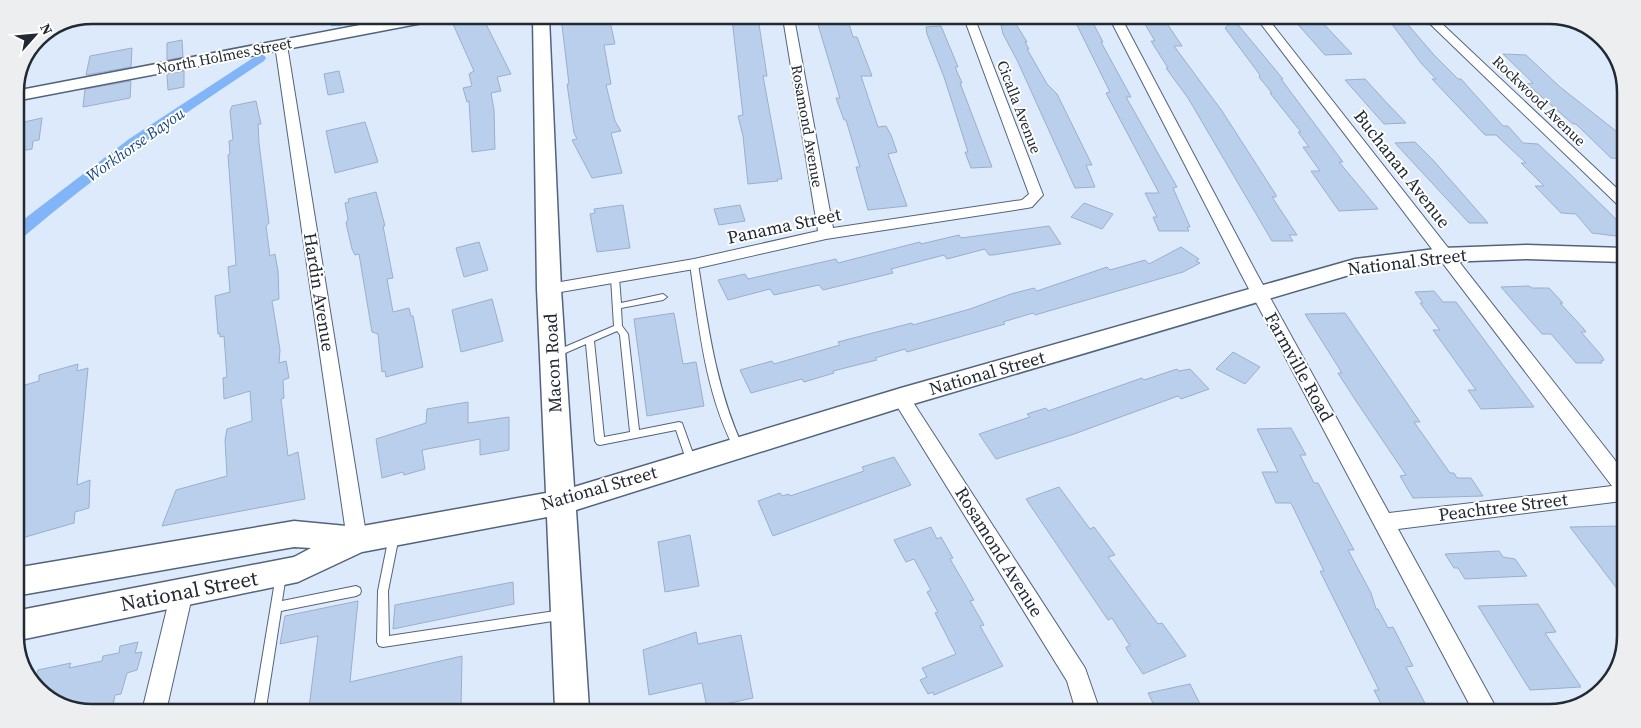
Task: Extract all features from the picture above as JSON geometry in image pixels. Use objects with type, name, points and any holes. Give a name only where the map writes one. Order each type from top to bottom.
[{"type":"main road","name":"North Holmes Street","points":[[24,94],[390,24]]},
{"type":"main road","name":"Macon Road","points":[[540,24],[549,289],[572,704]]},
{"type":"main road","name":"National Street","points":[[24,624],[298,569],[357,540],[562,502],[901,398],[1355,266],[1443,255],[1526,252],[1617,255]]},
{"type":"main road","name":"National Street","points":[[24,580],[294,534],[357,540]]},
{"type":"street","name":"Rosamond Avenue","points":[[789,24],[826,234]]},
{"type":"street","name":"Cicalla Avenue","points":[[971,24],[1036,195],[1027,204]]},
{"type":"street","name":"Farmville Road","points":[[1119,24],[1259,293],[1482,704]]},
{"type":"street","name":"Buchanan Avenue","points":[[1265,24],[1617,478]]},
{"type":"street","name":"Rockwood Avenue","points":[[1435,24],[1617,196]]},
{"type":"street","name":"Hardin Avenue","points":[[281,45],[357,540]]},
{"type":"street","name":"Panama Street","points":[[549,289],[694,264],[826,234],[1027,204]]},
{"type":"street","name":"Rosamond Avenue","points":[[901,398],[1076,676],[1086,704]]},
{"type":"street","name":"Peachtree Street","points":[[1383,522],[1617,494]]},
{"type":"street","points":[[156,704],[182,592]]},
{"type":"lane","points":[[694,264],[709,356],[730,432],[738,448]]},
{"type":"lane","points":[[615,278],[618,327],[624,334],[635,434]]},
{"type":"lane","points":[[617,306],[664,297]]},
{"type":"lane","points":[[553,355],[618,327]]},
{"type":"lane","points":[[590,339],[600,441],[679,426],[691,462]]},
{"type":"lane","points":[[395,533],[383,591],[384,642],[567,614]]},
{"type":"lane","points":[[261,704],[282,573]]},
{"type":"lane","points":[[276,607],[356,591]]},
{"type":"building","points":[[453,24],[486,24],[511,74],[497,77],[501,91],[491,93],[494,110],[495,149],[472,152],[469,101],[467,102],[463,88],[472,86],[469,74],[474,71]]},
{"type":"building","points":[[562,24],[611,24],[615,44],[604,45],[611,84],[606,85],[615,121],[621,131],[611,133],[622,173],[592,178],[572,140],[577,139],[574,133],[567,84],[569,84]]},
{"type":"building","points":[[733,24],[759,24],[767,76],[763,76],[782,179],[748,184],[743,136],[738,116],[743,115]]},
{"type":"building","points":[[818,24],[849,24],[853,37],[857,37],[872,76],[861,76],[878,127],[886,126],[891,135],[897,152],[888,154],[907,206],[868,210],[856,167],[860,167],[846,120],[844,120],[836,98],[840,98]]},
{"type":"building","points":[[1016,24],[1027,42],[1025,42],[1029,49],[1027,49],[1047,84],[1057,94],[1092,165],[1086,165],[1095,187],[1075,188],[1017,60],[1003,34],[1001,25]]},
{"type":"building","points":[[1076,24],[1094,24],[1103,42],[1101,42],[1131,97],[1126,97],[1177,187],[1173,188],[1190,227],[1187,227],[1189,231],[1159,231],[1153,217],[1157,217],[1145,193],[1159,193],[1106,93],[1110,92]]},
{"type":"building","points":[[1145,24],[1167,24],[1182,46],[1174,46],[1222,111],[1276,195],[1276,197],[1272,197],[1297,235],[1289,235],[1293,241],[1272,241],[1188,98],[1166,68],[1168,68],[1151,41],[1155,41]]},
{"type":"building","points":[[1230,24],[1237,24],[1283,79],[1281,79],[1343,162],[1339,162],[1378,209],[1339,211],[1311,171],[1320,171],[1303,147],[1309,147],[1298,132],[1301,132],[1270,93],[1272,93],[1259,77],[1260,75],[1225,28]]},
{"type":"building","points":[[1298,24],[1324,24],[1352,54],[1325,55]]},
{"type":"building","points":[[1392,24],[1407,24],[1434,55],[1458,79],[1461,79],[1503,126],[1508,126],[1523,143],[1538,144],[1571,175],[1617,220],[1617,236],[1592,233],[1576,214],[1561,213],[1535,186],[1544,186],[1521,163],[1526,163],[1496,135],[1485,135],[1432,79],[1436,79],[1421,63]]},
{"type":"building","points":[[941,26],[958,67],[955,67],[962,83],[960,83],[992,167],[971,168],[965,152],[968,152],[944,77],[927,34],[926,27]]},
{"type":"building","points":[[182,40],[183,57],[167,60],[167,43]]},
{"type":"building","points":[[132,48],[131,67],[86,75],[90,56]]},
{"type":"building","points":[[1503,54],[1526,55],[1560,87],[1616,131],[1617,158],[1611,158],[1576,124],[1573,124],[1527,84],[1533,83]]},
{"type":"building","points":[[184,71],[184,87],[168,90],[167,74]]},
{"type":"building","points":[[339,71],[344,92],[328,95],[324,74]]},
{"type":"building","points":[[1365,79],[1406,123],[1384,124],[1345,80]]},
{"type":"building","points":[[131,81],[130,98],[83,107],[85,89]]},
{"type":"building","points":[[256,101],[261,124],[258,124],[259,143],[269,223],[266,226],[270,256],[275,254],[278,271],[279,299],[272,301],[280,350],[279,363],[286,361],[289,378],[283,380],[284,398],[281,399],[288,456],[298,452],[305,499],[162,526],[176,490],[227,476],[225,440],[227,429],[252,421],[250,391],[224,399],[223,378],[227,377],[224,336],[220,337],[220,333],[218,334],[215,296],[230,292],[228,267],[236,265],[228,155],[230,154],[229,141],[233,140],[230,111],[232,106]]},
{"type":"building","points":[[42,118],[39,140],[33,141],[32,149],[24,150],[24,122]]},
{"type":"building","points":[[365,122],[378,162],[335,173],[326,131]]},
{"type":"building","points":[[1415,142],[1488,223],[1469,223],[1395,143]]},
{"type":"building","points":[[376,192],[385,226],[383,226],[393,278],[387,279],[393,312],[409,308],[411,316],[413,316],[423,367],[386,377],[385,371],[382,372],[378,334],[372,332],[359,254],[355,255],[352,249],[346,223],[348,219],[345,203],[349,202],[348,199]]},
{"type":"building","points":[[1084,203],[1113,214],[1102,229],[1071,217]]},
{"type":"building","points":[[623,205],[630,248],[597,252],[590,214],[595,213],[594,209]]},
{"type":"building","points":[[740,205],[745,221],[719,225],[714,209]]},
{"type":"building","points":[[1049,226],[1061,244],[993,255],[989,255],[985,249],[947,259],[944,255],[891,269],[893,273],[823,290],[819,285],[774,295],[770,289],[728,300],[718,280],[745,274],[748,279],[836,259],[838,263],[920,242],[921,244],[959,235],[961,238]]},
{"type":"building","points":[[479,242],[488,270],[464,277],[456,248]]},
{"type":"building","points":[[1181,247],[1199,259],[1196,261],[1200,263],[1183,272],[1035,315],[1033,313],[1003,322],[1005,324],[907,352],[905,349],[875,358],[877,360],[833,371],[834,373],[804,382],[802,379],[751,393],[740,370],[772,361],[774,364],[840,345],[838,342],[912,323],[913,325],[970,309],[1011,294],[1034,288],[1037,291],[1107,267],[1110,270],[1145,260],[1149,264]]},
{"type":"building","points":[[1529,286],[1532,288],[1549,288],[1586,332],[1581,332],[1601,355],[1604,360],[1601,361],[1602,363],[1576,363],[1551,334],[1542,334],[1501,287]]},
{"type":"building","points":[[1434,291],[1443,302],[1456,302],[1534,407],[1481,409],[1468,390],[1476,390],[1433,330],[1440,330],[1420,303],[1423,303],[1415,292]]},
{"type":"building","points":[[492,299],[503,341],[461,352],[452,310]]},
{"type":"building","points":[[674,313],[683,364],[696,362],[704,406],[647,416],[634,319]]},
{"type":"building","points":[[1345,313],[1420,422],[1414,422],[1450,473],[1454,473],[1457,478],[1471,478],[1483,496],[1413,498],[1400,476],[1406,475],[1338,373],[1342,373],[1305,314]]},
{"type":"building","points":[[1233,352],[1260,367],[1245,384],[1216,369]]},
{"type":"building","points":[[78,364],[77,371],[88,368],[77,485],[90,480],[89,508],[75,512],[74,523],[24,537],[24,391],[25,385],[39,381],[39,375]]},
{"type":"building","points":[[1177,369],[1179,371],[1190,369],[1209,389],[1181,399],[1178,396],[1074,434],[996,459],[979,434],[1030,417],[1027,414],[1046,408],[1048,411],[1142,378],[1144,380]]},
{"type":"building","points":[[468,402],[468,423],[509,417],[509,450],[480,455],[480,439],[422,450],[425,469],[404,475],[403,472],[382,478],[376,439],[426,423],[427,409]]},
{"type":"building","points":[[1291,428],[1306,455],[1300,455],[1314,483],[1318,483],[1354,550],[1348,550],[1371,593],[1376,609],[1378,609],[1388,628],[1393,627],[1413,666],[1406,667],[1425,704],[1381,704],[1374,690],[1379,690],[1320,571],[1324,571],[1291,503],[1276,503],[1262,472],[1278,472],[1257,429]]},
{"type":"building","points":[[894,457],[911,485],[773,536],[758,501],[780,493],[782,496],[789,494],[790,496],[864,471],[862,467]]},
{"type":"building","points":[[1059,487],[1090,529],[1094,527],[1115,555],[1108,557],[1158,624],[1162,623],[1186,656],[1143,674],[1127,650],[1126,647],[1130,646],[1112,618],[1108,620],[1026,499]]},
{"type":"building","points":[[1617,526],[1617,589],[1570,527]]},
{"type":"building","points":[[931,527],[937,539],[941,537],[953,558],[950,559],[974,600],[970,601],[984,625],[980,626],[1003,666],[934,695],[933,692],[928,694],[920,680],[927,677],[922,668],[956,654],[935,613],[938,612],[927,592],[931,590],[914,559],[906,562],[894,540]]},
{"type":"building","points":[[690,535],[699,586],[665,592],[658,542]]},
{"type":"building","points":[[1499,551],[1503,557],[1515,559],[1527,576],[1465,579],[1458,568],[1454,568],[1445,554]]},
{"type":"building","points":[[513,582],[514,604],[393,629],[395,605]]},
{"type":"building","points":[[358,601],[350,682],[462,656],[461,704],[310,704],[318,636],[280,644],[285,616]]},
{"type":"building","points":[[1538,604],[1556,632],[1545,633],[1581,687],[1530,690],[1478,606]]},
{"type":"building","points":[[696,632],[698,644],[741,635],[753,698],[725,704],[706,704],[702,683],[649,695],[643,650]]},
{"type":"building","points":[[138,642],[135,653],[142,652],[137,670],[127,673],[121,694],[115,695],[113,704],[79,703],[66,699],[54,693],[36,675],[38,670],[71,663],[69,668],[102,661],[103,656],[119,653],[120,646]]},
{"type":"building","points":[[1190,684],[1200,704],[1154,704],[1148,693]]},
{"type":"waterway","name":"Workhorse Bayou","points":[[24,228],[103,164],[259,58]]}]
